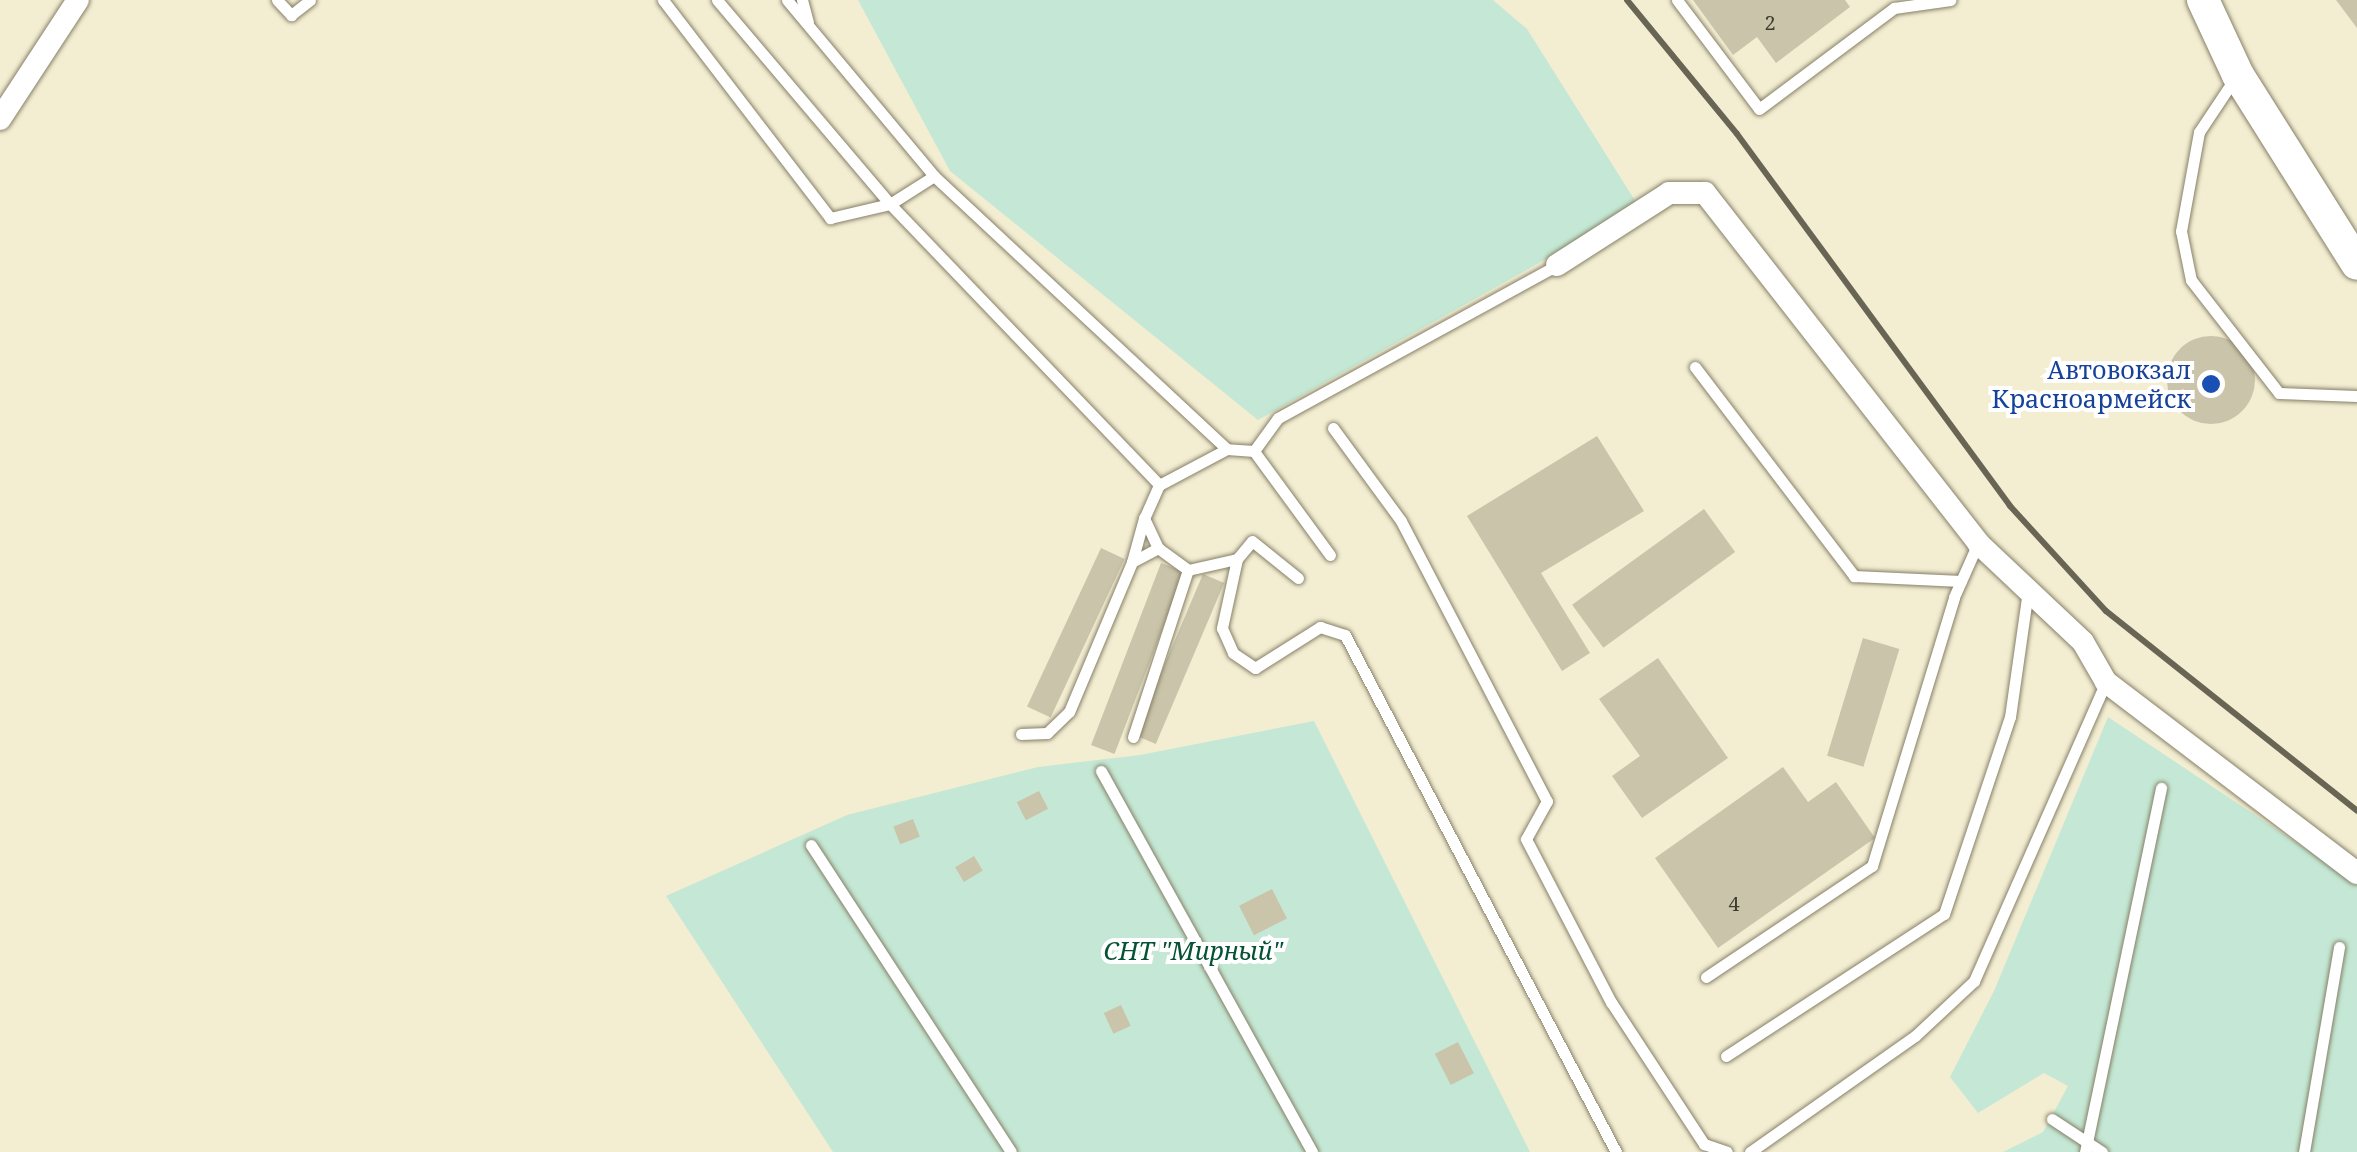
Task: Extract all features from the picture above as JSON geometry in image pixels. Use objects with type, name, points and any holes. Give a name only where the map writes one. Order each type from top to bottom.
[{"type":"main road","points":[[2203,0],[2238,75],[2357,264]]},
{"type":"street","points":[[0,119],[78,0]]},
{"type":"street","points":[[1558,265],[1669,193],[1705,193],[1978,543],[2083,642],[2106,682],[2357,873]]},
{"type":"lane","points":[[277,0],[291,14],[310,0]]},
{"type":"lane","points":[[664,0],[830,218],[890,204],[934,176]]},
{"type":"lane","points":[[716,0],[890,204],[1159,485]]},
{"type":"lane","points":[[787,0],[934,176],[1226,449]]},
{"type":"lane","points":[[802,0],[810,26]]},
{"type":"lane","points":[[1677,0],[1759,109],[1890,4],[1950,0]]},
{"type":"lane","points":[[2238,75],[2200,132],[2181,231],[2192,280],[2279,393],[2357,396]]},
{"type":"lane","points":[[1254,451],[1278,418],[1558,265]]},
{"type":"lane","points":[[1695,366],[1854,576],[1961,582]]},
{"type":"lane","points":[[1333,428],[1400,522],[1538,784],[1546,801],[1526,838],[1611,1002],[1704,1144],[1727,1152]]},
{"type":"lane","points":[[1021,734],[1047,732],[1069,712],[1132,562],[1144,518],[1159,485],[1226,449],[1254,451],[1330,555]]},
{"type":"lane","points":[[1144,518],[1158,548],[1188,570],[1238,560]]},
{"type":"lane","points":[[1298,578],[1252,541],[1238,560],[1222,628],[1232,654],[1255,668],[1320,628],[1345,634],[1616,1152]]},
{"type":"lane","points":[[1706,977],[1872,866],[1961,582],[1978,543]]},
{"type":"lane","points":[[1132,562],[1158,548]]},
{"type":"lane","points":[[1133,737],[1188,570]]},
{"type":"lane","points":[[1726,1056],[1944,914],[2010,718],[2028,590]]},
{"type":"lane","points":[[1750,1152],[1915,1036],[1974,981],[2106,682]]},
{"type":"lane","points":[[1101,771],[1312,1152]]},
{"type":"lane","points":[[2086,1147],[2160,788]]},
{"type":"lane","points":[[811,845],[1011,1152]]},
{"type":"lane","points":[[2304,1152],[2339,947]]},
{"type":"lane","points":[[2052,1120],[2086,1147],[2102,1152]]},
{"type":"green space","points":[[858,0],[1493,0],[1527,29],[1639,207],[1258,420],[950,171]]},
{"type":"green space","points":[[2108,717],[2357,883],[2357,1152],[2003,1152],[2043,1132],[2068,1086],[2044,1073],[1978,1113],[1950,1077],[1994,991]]},
{"type":"green space","name":"СНТ \"Мирный\"","points":[[1314,721],[1530,1152],[833,1152],[666,896],[847,815],[1038,767],[1140,755]]},
{"type":"building","points":[[1693,0],[1845,0],[1850,7],[1776,63],[1757,37],[1733,55]]},
{"type":"building","points":[[2336,0],[2357,0],[2357,28]]},
{"type":"building","name":"Автовокзал Красноармейск","points":[[2211,336],[2242,349],[2255,380],[2242,411],[2211,424],[2180,411],[2167,380],[2180,349]]},
{"type":"building","points":[[1597,436],[1644,511],[1541,573],[1590,653],[1562,671],[1467,516]]},
{"type":"building","points":[[1704,509],[1735,552],[1603,648],[1572,605]]},
{"type":"building","points":[[1101,548],[1125,559],[1051,718],[1027,707]]},
{"type":"building","points":[[1161,563],[1184,572],[1114,754],[1091,745]]},
{"type":"building","points":[[1203,574],[1224,583],[1156,744],[1135,735]]},
{"type":"building","points":[[1863,638],[1899,649],[1863,767],[1827,756]]},
{"type":"building","points":[[1658,658],[1728,758],[1642,818],[1612,776],[1640,756],[1599,699]]},
{"type":"building","points":[[1783,767],[1808,802],[1836,782],[1875,838],[1718,948],[1655,858]]},
{"type":"building","points":[[1039,791],[1048,809],[1026,820],[1017,802]]},
{"type":"building","points":[[913,819],[920,837],[900,844],[893,827]]},
{"type":"building","points":[[974,856],[983,871],[964,882],[955,867]]},
{"type":"building","points":[[1272,889],[1287,918],[1254,935],[1239,906]]},
{"type":"building","points":[[1121,1005],[1131,1026],[1114,1034],[1104,1013]]},
{"type":"building","points":[[1458,1042],[1474,1073],[1451,1085],[1435,1054]]},
{"type":"railway","points":[[1627,0],[1737,134],[2010,506],[2106,611],[2357,811]]},
{"type":"place","name":"Автовокзал Красноармейск","points":[[2211,384]]}]
